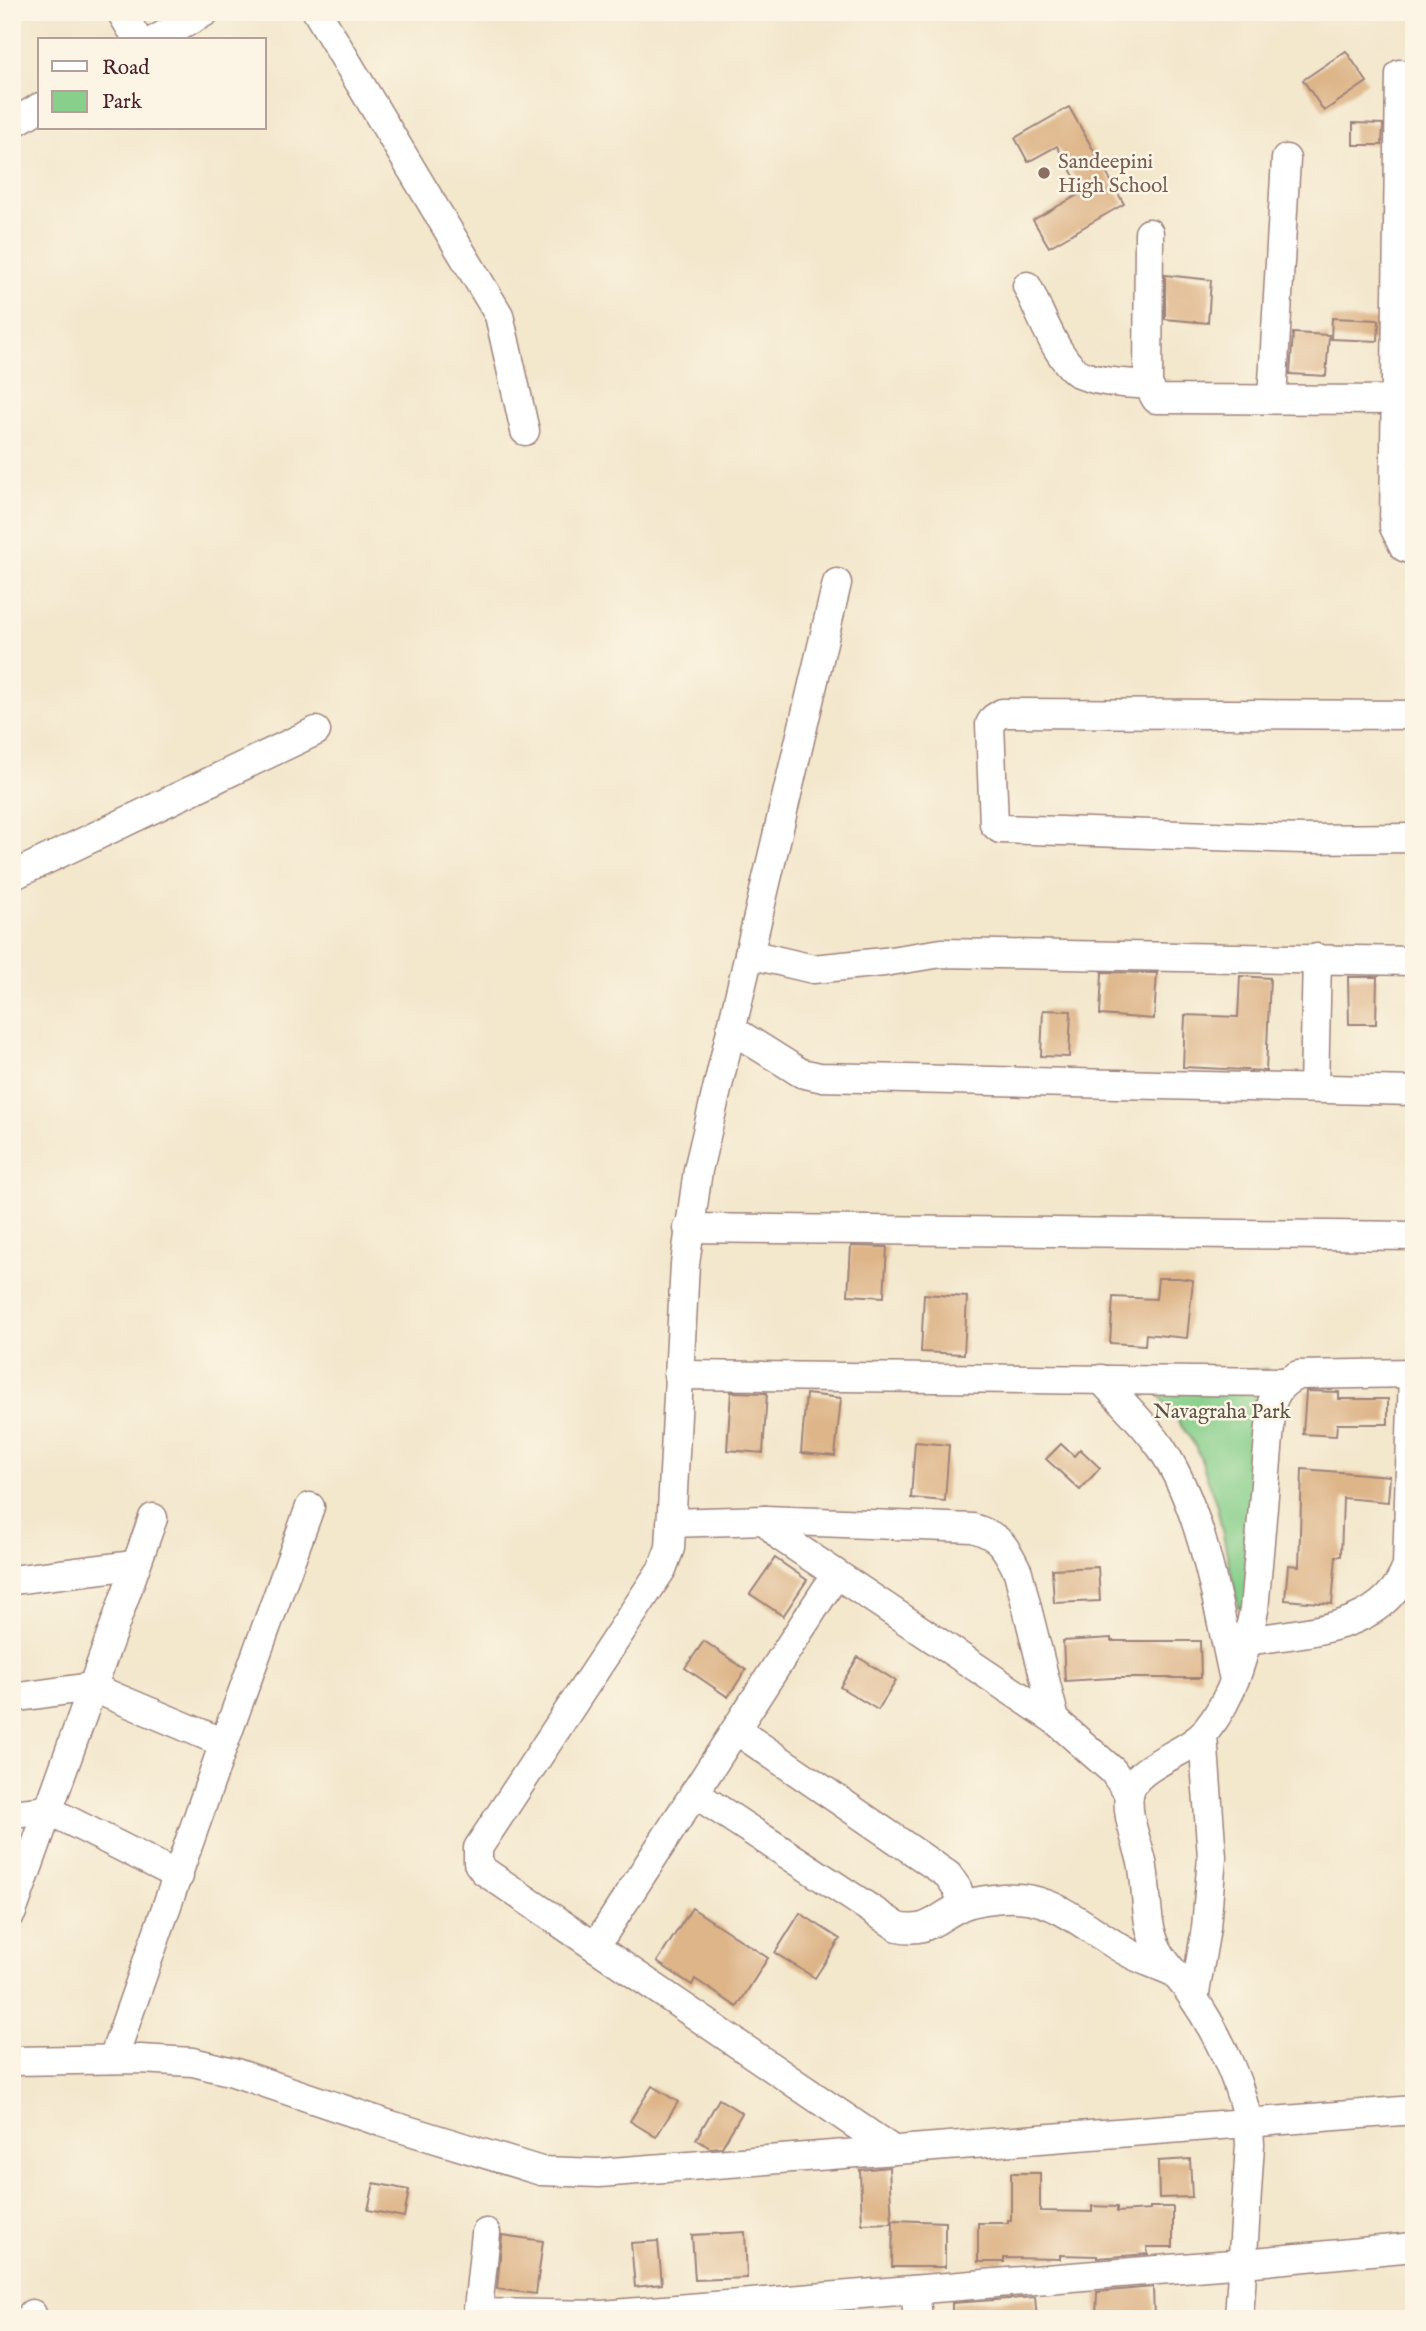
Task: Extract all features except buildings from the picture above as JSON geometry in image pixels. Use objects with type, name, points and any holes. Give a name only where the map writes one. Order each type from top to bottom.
[{"type":"street","points":[[121,12],[137,38]]},
{"type":"street","points":[[159,38],[205,12]]},
{"type":"street","points":[[317,12],[499,315],[525,431]]},
{"type":"street","points":[[1400,74],[1404,400],[1394,527],[1404,547],[1414,551]]},
{"type":"street","points":[[12,124],[38,108]]},
{"type":"street","points":[[1272,399],[1286,159]]},
{"type":"street","points":[[1149,233],[1148,385],[1156,399],[1404,400]]},
{"type":"street","points":[[1027,286],[1063,358],[1078,373],[1093,379],[1148,385]]},
{"type":"street","points":[[838,583],[698,1170],[688,1228],[670,1548],[662,1569],[478,1849],[478,1863],[484,1871],[893,2150]]},
{"type":"street","points":[[1414,715],[1002,713],[990,724],[994,824],[1000,829],[1303,839],[1414,838]]},
{"type":"street","points":[[12,876],[316,731]]},
{"type":"street","points":[[749,954],[813,969],[942,953],[1414,961]]},
{"type":"street","points":[[1314,1088],[1317,958]]},
{"type":"street","points":[[732,1029],[801,1073],[819,1077],[1414,1091]]},
{"type":"street","points":[[688,1228],[1414,1236]]},
{"type":"street","points":[[678,1376],[1284,1382],[1298,1376],[1413,1373],[1407,1566],[1401,1584],[1371,1612],[1348,1622],[1248,1641]]},
{"type":"street","points":[[1101,1379],[1161,1448],[1186,1496],[1212,1578],[1234,1683]]},
{"type":"street","points":[[1239,2319],[1244,2263],[1249,2124],[1211,2024],[1157,1950],[1150,1929],[1143,1865],[1129,1806],[1129,1794],[1132,1784],[1144,1773],[1203,1735],[1215,1719],[1234,1683],[1248,1641],[1254,1610],[1272,1403],[1275,1392],[1284,1382]]},
{"type":"street","points":[[113,2059],[310,1507]]},
{"type":"street","points":[[12,1912],[153,1518]]},
{"type":"street","points":[[671,1523],[765,1520],[973,1528],[998,1538],[1018,1572],[1055,1720]]},
{"type":"street","points":[[765,1520],[781,1537],[1055,1720],[1113,1770],[1129,1794]]},
{"type":"street","points":[[12,1580],[134,1565]]},
{"type":"street","points":[[595,1947],[836,1574]]},
{"type":"street","points":[[12,1698],[91,1688],[224,1743]]},
{"type":"street","points":[[736,1730],[948,1875],[957,1888],[963,1905]]},
{"type":"street","points":[[1194,1999],[1206,1928],[1212,1857],[1203,1735]]},
{"type":"street","points":[[695,1793],[898,1927],[918,1929],[932,1924],[963,1905],[1003,1898],[1029,1900],[1054,1906],[1087,1924],[1130,1954],[1171,1971]]},
{"type":"street","points":[[12,1814],[48,1810],[179,1876]]},
{"type":"street","points":[[12,2061],[113,2059],[194,2062],[233,2072],[384,2123],[541,2171],[599,2173],[1414,2110]]},
{"type":"street","points":[[486,2233],[477,2316],[603,2317],[1414,2247]]},
{"type":"street","points":[[915,2290],[918,2319]]},
{"type":"green space","name":"Navagraha Park","points":[[1267,1369],[1254,1610],[1238,1607],[1217,1506],[1197,1448],[1142,1371]]},
{"type":"place","name":"Sandeepini High School","points":[[1044,173]]}]
